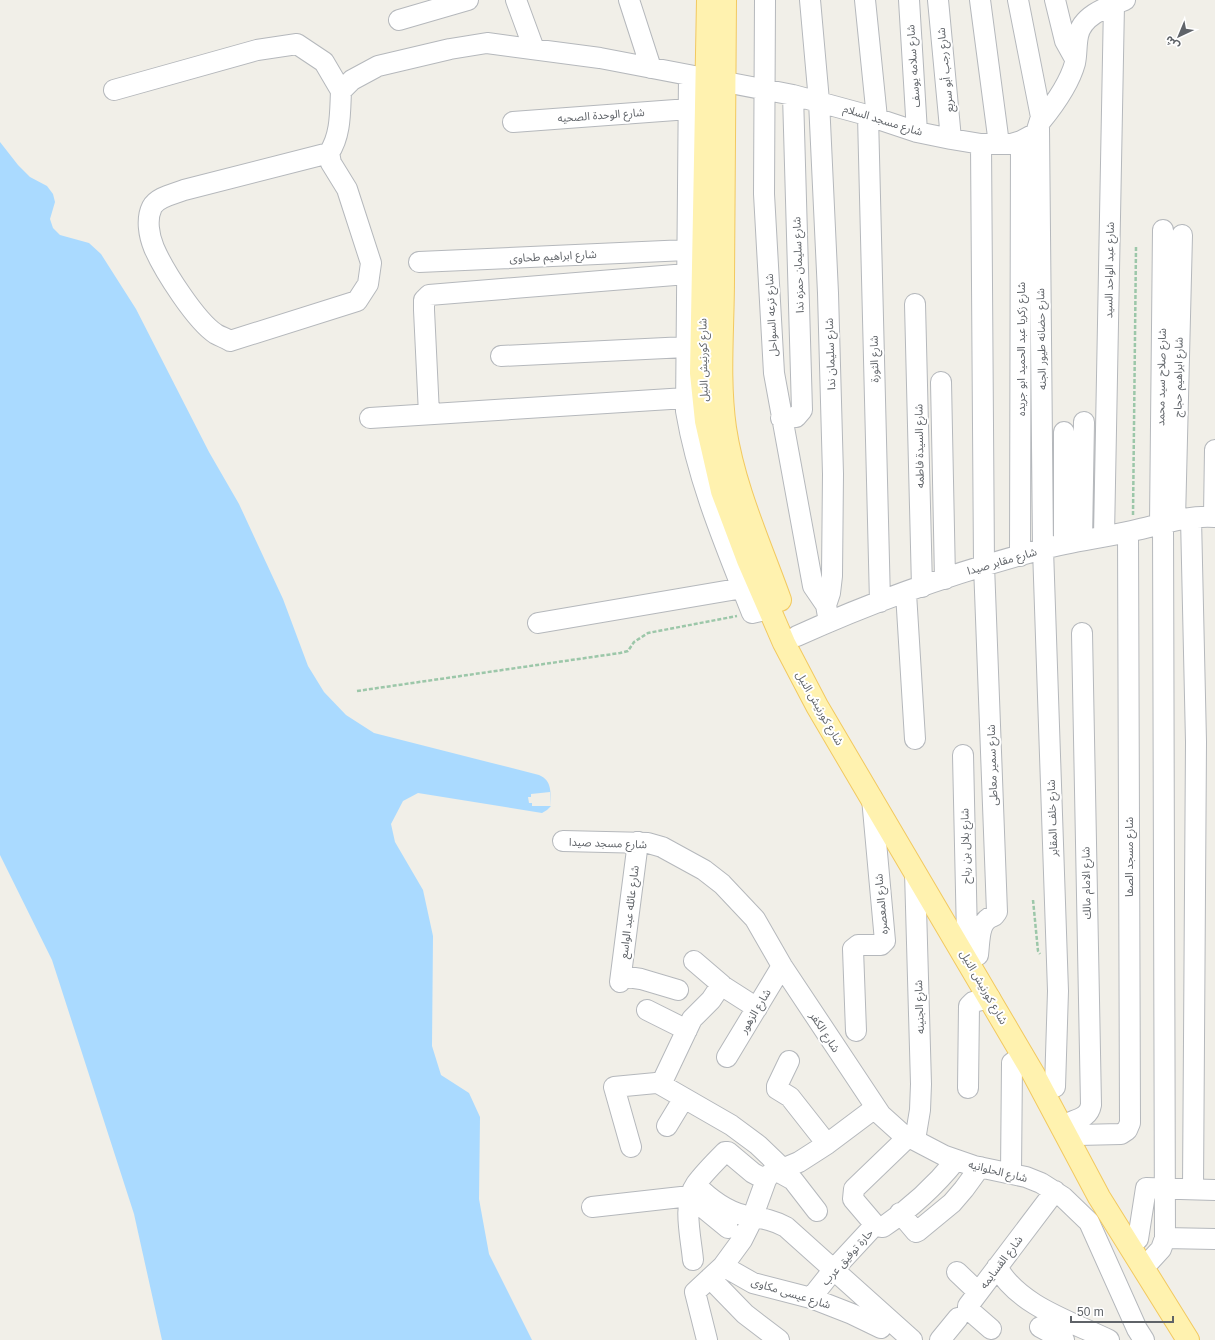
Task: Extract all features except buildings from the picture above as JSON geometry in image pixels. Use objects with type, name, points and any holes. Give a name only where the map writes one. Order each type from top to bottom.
[{"type":"main road","name":"شارع كورنيش النيل","points":[[708,0],[701,373],[706,421],[730,487],[780,602],[797,636],[912,843],[1055,1087],[1075,1128],[1150,1261],[1200,1340]]},
{"type":"main road","name":"شارع كورنيش النيل","points":[[706,78],[725,0]]},
{"type":"main road","name":"شارع كورنيش النيل","points":[[730,487],[760,611],[809,690],[1023,1055],[1098,1197],[1188,1340]]},
{"type":"street","points":[[399,20],[468,0]]},
{"type":"street","points":[[516,0],[534,49]]},
{"type":"street","points":[[630,0],[651,68]]},
{"type":"street","name":"شارع ترعه السواحل","points":[[765,0],[764,194],[774,373],[781,418],[813,586],[827,613]]},
{"type":"street","name":"شارع سليمان ندا","points":[[810,0],[819,101],[828,293],[833,474],[832,576],[827,613]]},
{"type":"street","name":"شارع الثورة","points":[[865,0],[872,117],[880,602]]},
{"type":"street","name":"شارع سلامه يوسف","points":[[909,0],[917,132]]},
{"type":"street","name":"شارع رجب أبو سريع","points":[[938,0],[951,139]]},
{"type":"street","points":[[980,0],[990,144],[984,565]]},
{"type":"street","name":"شارع حضانه طيور الجنه","points":[[1018,0],[1034,75],[1040,125],[1043,549]]},
{"type":"street","points":[[1055,0],[1065,41],[1075,59]]},
{"type":"street","name":"شارع مسجد السلام","points":[[347,85],[378,66],[475,43],[505,44],[600,58],[793,95],[819,101],[917,132],[951,139],[990,144],[1021,141],[1036,133],[1058,99],[1075,59],[1080,27],[1084,22],[1110,3]]},
{"type":"street","name":"شارع عبد الواحد السيد","points":[[1104,536],[1110,3]]},
{"type":"street","points":[[114,90],[257,50],[297,44],[324,62],[347,85],[339,130],[333,147],[329,153],[184,190],[163,198],[152,206],[148,222],[154,248],[173,281],[194,312],[216,334],[230,340],[357,301],[368,284],[372,263],[347,189],[331,163],[329,153]]},
{"type":"street","points":[[706,78],[689,109],[686,347],[686,398],[689,428],[696,463],[707,498],[743,588],[760,611]]},
{"type":"street","name":"شارع سليمان حمزه ندا","points":[[781,418],[796,417],[802,410],[793,95]]},
{"type":"street","name":"شارع الوحدة الصحيه","points":[[513,122],[689,109]]},
{"type":"street","name":"شارع زكريا عبد الحميد ابو جريده","points":[[1020,556],[1021,141]]},
{"type":"street","name":"شارع صلاح سيد محمد","points":[[1163,230],[1172,521]]},
{"type":"street","name":"شارع ابراهيم حجاج","points":[[1172,521],[1182,235]]},
{"type":"street","name":"شارع ابراهيم طحاوى","points":[[419,262],[687,250]]},
{"type":"street","points":[[428,414],[424,300],[429,295],[436,293],[687,274]]},
{"type":"street","name":"شارع السيدة فاطمه","points":[[915,304],[915,739]]},
{"type":"street","points":[[501,356],[686,347]]},
{"type":"street","points":[[941,382],[945,579]]},
{"type":"street","points":[[370,418],[686,398]]},
{"type":"street","points":[[1073,542],[1084,422]]},
{"type":"street","points":[[1064,432],[1073,542]]},
{"type":"street","points":[[1214,517],[1215,450]]},
{"type":"street","name":"شارع مقابر صيدا","points":[[797,636],[827,613],[880,602],[984,565],[1043,549],[1172,521],[1214,517]]},
{"type":"street","points":[[1150,1261],[1156,1255],[1165,1238],[1172,521]]},
{"type":"street","points":[[1172,521],[1196,742],[1193,1189]]},
{"type":"street","name":"شارع مسجد الصفا","points":[[1075,1128],[1121,1134],[1127,1130],[1130,1123],[1130,531]]},
{"type":"street","name":"شارع خلف المقابر","points":[[1043,549],[1058,991],[1055,1087]]},
{"type":"street","name":"شارع سمير معاطى","points":[[978,955],[982,924],[987,918],[994,916],[997,912],[984,565]]},
{"type":"street","points":[[538,623],[743,588]]},
{"type":"street","name":"شارع الامام مالك","points":[[1075,1128],[1088,1113],[1091,1105],[1082,633]]},
{"type":"street","name":"شارع بلال بن رباح","points":[[963,755],[967,936]]},
{"type":"street","name":"شارع المعصره","points":[[856,1031],[853,949],[858,945],[881,945],[885,941],[872,798]]},
{"type":"street","name":"شارع مسجد صيدا","points":[[563,841],[648,843],[662,847],[692,862],[718,881],[755,919],[779,960]]},
{"type":"street","name":"شارع عائله عبد الواسع","points":[[638,842],[621,979],[653,982],[678,990]]},
{"type":"street","name":"شارع الجنينه","points":[[911,1139],[920,1110],[921,1084],[915,872]]},
{"type":"street","name":"شارع الزهور","points":[[728,1057],[757,1008],[779,960]]},
{"type":"street","name":"شارع الكفر","points":[[779,960],[875,1108]]},
{"type":"street","points":[[694,961],[722,985],[757,1008]]},
{"type":"street","points":[[631,1147],[614,1087],[658,1082],[664,1077],[692,1019],[722,985]]},
{"type":"street","points":[[968,1088],[969,1006],[973,1002],[990,998]]},
{"type":"street","points":[[647,1010],[687,1030]]},
{"type":"street","points":[[1011,1173],[1012,1063],[1023,1055]]},
{"type":"street","points":[[789,1061],[777,1086],[777,1090],[790,1097],[827,1144]]},
{"type":"street","points":[[658,1082],[731,1125],[758,1145],[774,1173]]},
{"type":"street","points":[[667,1126],[684,1098]]},
{"type":"street","points":[[707,1340],[695,1292],[717,1272],[747,1233],[753,1216],[774,1173],[798,1162],[827,1144],[875,1108]]},
{"type":"street","name":"شارع الحلوانيه","points":[[875,1108],[895,1129],[911,1139],[956,1160],[980,1167],[1011,1173],[1041,1183],[1055,1191],[1072,1204],[1089,1222],[1137,1336]]},
{"type":"street","points":[[876,1226],[853,1199],[854,1189],[911,1139]]},
{"type":"street","points":[[693,1260],[689,1211],[692,1193],[726,1151],[753,1173],[774,1173],[793,1180],[817,1211]]},
{"type":"street","name":"حارة توفيق عرب","points":[[811,1298],[834,1269],[876,1226],[883,1227],[934,1186],[956,1160]]},
{"type":"street","points":[[900,1213],[917,1232],[952,1203],[980,1167]]},
{"type":"street","points":[[1138,1239],[1145,1190],[1147,1188],[1215,1190]]},
{"type":"street","name":"شارع القسايمه","points":[[991,1329],[967,1308],[1055,1191]]},
{"type":"street","points":[[692,1193],[728,1228]]},
{"type":"street","points":[[592,1206],[692,1193],[716,1202],[736,1213],[772,1220],[786,1227],[834,1269],[881,1329],[912,1340]]},
{"type":"street","points":[[1165,1238],[1215,1239]]},
{"type":"street","points":[[997,1267],[1009,1285],[1031,1302],[1109,1340]]},
{"type":"street","points":[[717,1272],[745,1314],[779,1340]]},
{"type":"street","name":"شارع عيسى مكاوى","points":[[717,1272],[811,1298],[852,1314],[881,1329]]},
{"type":"street","points":[[957,1272],[978,1292]]},
{"type":"street","points":[[940,1340],[958,1318]]},
{"type":"street","points":[[1040,1327],[1064,1340]]},
{"type":"path","points":[[1130,531],[1136,247]]},
{"type":"path","points":[[357,692],[620,653],[628,651],[634,642],[648,633],[760,611]]},
{"type":"water","points":[[0,142],[18,165],[30,177],[47,186],[53,194],[55,202],[50,219],[53,228],[60,235],[89,243],[101,254],[136,309],[209,452],[239,504],[283,599],[308,666],[324,692],[346,715],[374,733],[539,775],[549,784],[551,806],[542,813],[418,793],[403,801],[391,824],[395,842],[423,890],[433,936],[432,1046],[441,1075],[469,1093],[480,1117],[479,1199],[489,1254],[532,1340],[162,1340],[134,1214],[52,960],[0,855]]},
{"type":"pier","points":[[550,792],[551,806],[532,806],[532,803],[529,803],[528,797],[531,797],[531,794]]}]
